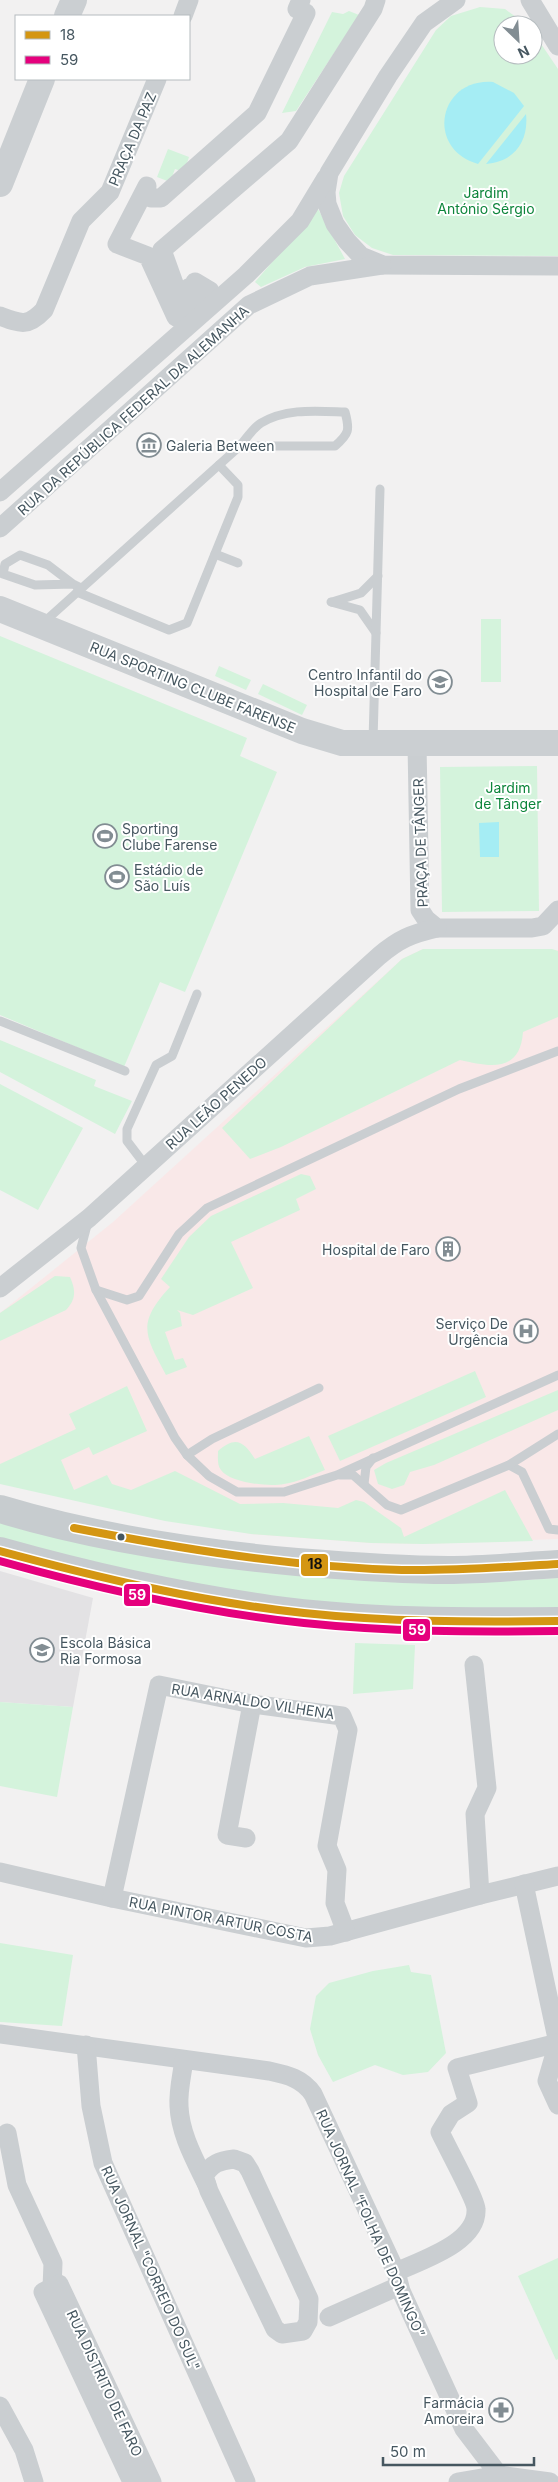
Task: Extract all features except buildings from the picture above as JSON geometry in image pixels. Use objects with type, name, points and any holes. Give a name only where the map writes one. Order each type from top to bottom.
[{"type":"main road","points":[[0,1509],[35,1520],[146,1543],[242,1557],[342,1566],[448,1570],[558,1564]]},
{"type":"main road","points":[[0,1551],[123,1584],[273,1609],[374,1619],[558,1621]]},
{"type":"street","points":[[67,15],[74,0]]},
{"type":"street","points":[[183,15],[189,0]]},
{"type":"street","points":[[301,0],[297,9],[306,13],[257,113],[161,198],[151,198],[146,192],[146,186],[117,244],[148,256],[176,317],[210,291],[195,282],[194,290],[190,288],[185,291],[187,297],[178,299],[173,293],[176,289],[162,250],[289,141],[373,9],[376,0]]},
{"type":"street","name":"RUA DA REPÚBLICA FEDERAL DA ALEMANHA","points":[[0,492],[246,275],[300,221],[388,76],[438,0]]},
{"type":"street","points":[[424,23],[456,0]]},
{"type":"street","points":[[515,0],[525,5],[536,15]]},
{"type":"street","points":[[530,0],[539,15]]},
{"type":"street","points":[[543,22],[558,46]]},
{"type":"street","points":[[0,184],[42,80]]},
{"type":"street","name":"PRAÇA DA PAZ","points":[[0,316],[18,323],[33,321],[44,310],[81,221],[110,192],[158,80]]},
{"type":"street","points":[[329,173],[326,192],[327,204],[334,224],[346,241],[361,256],[383,265],[558,266]]},
{"type":"street","name":"RUA DA REPÚBLICA FEDERAL DA ALEMANHA","points":[[0,528],[249,305],[310,276],[383,265]]},
{"type":"street","name":"RUA SPORTING CLUBE FARENSE","points":[[0,609],[302,731],[342,743],[558,743]]},
{"type":"street","points":[[558,743],[558,755]]},
{"type":"street","name":"PRAÇA DE TÂNGER","points":[[417,744],[420,910],[426,919],[437,928]]},
{"type":"street","points":[[437,928],[532,928],[543,926],[558,910]]},
{"type":"street","name":"RUA LEÃO PENEDO","points":[[0,1288],[89,1218],[397,941],[410,934],[437,928]]},
{"type":"street","points":[[532,928],[558,934]]},
{"type":"street","points":[[474,1665],[486,1788],[475,1814],[480,1895]]},
{"type":"street","name":"RUA ARNALDO VILHENA","points":[[112,1898],[159,1685],[252,1704],[342,1716],[348,1730],[327,1846],[337,1870],[335,1903],[346,1932]]},
{"type":"street","points":[[246,1838],[227,1835],[252,1704]]},
{"type":"street","name":"RUA PINTOR ARTUR COSTA","points":[[0,1872],[112,1898],[306,1938],[321,1938],[346,1932],[480,1895],[558,1876]]},
{"type":"street","points":[[524,1884],[557,2052],[547,2081],[558,2105]]},
{"type":"street","name":"RUA JORNAL “FOLHA DE DOMINGO”","points":[[0,2034],[287,2074],[306,2084],[313,2094],[398,2279],[464,2429],[499,2475]]},
{"type":"street","name":"RUA JORNAL \"CORREIO DO SUL\"","points":[[86,2045],[91,2106],[103,2163],[246,2482]]},
{"type":"street","points":[[184,2060],[179,2105],[188,2145],[275,2329],[282,2334],[303,2332],[398,2279],[455,2245],[472,2228],[476,2208],[440,2132],[451,2114],[468,2103],[457,2068],[557,2052]]},
{"type":"street","points":[[7,2133],[17,2185],[53,2263],[51,2288]]},
{"type":"street","points":[[188,2145],[208,2155],[234,2159],[245,2163],[309,2299],[319,2314],[329,2317]]},
{"type":"street","points":[[209,2191],[204,2176],[209,2168],[218,2161],[234,2159]]},
{"type":"street","name":"RUA DISTRITO DE FARO","points":[[51,2288],[132,2482]]},
{"type":"street","name":"RUA DISTRITO DE FARO","points":[[51,2288],[152,2482]]},
{"type":"street","points":[[303,2332],[308,2322],[309,2299]]},
{"type":"street","points":[[0,2406],[24,2450],[34,2482]]},
{"type":"street","points":[[458,2482],[499,2475],[550,2482]]},
{"type":"lane","points":[[40,626],[77,588],[240,446],[260,423],[288,411],[345,412],[348,426],[346,437],[334,446],[240,446]]},
{"type":"lane","points":[[77,588],[35,585],[3,574],[5,564],[20,555],[48,565],[77,588],[169,630],[187,623],[238,497],[238,485],[219,465]]},
{"type":"lane","points":[[380,488],[376,633],[382,744]]},
{"type":"lane","points":[[215,554],[238,563]]},
{"type":"lane","points":[[376,633],[360,610],[331,602],[360,593],[378,576]]},
{"type":"lane","points":[[146,1166],[127,1141],[127,1129],[156,1065],[172,1056],[197,994]]},
{"type":"lane","points":[[0,1021],[126,1071]]},
{"type":"lane","points":[[96,1290],[127,1300],[139,1296],[179,1234],[207,1208],[459,1089],[558,1051]]},
{"type":"lane","points":[[89,1218],[81,1248],[96,1290],[175,1438],[187,1455],[208,1476],[237,1492],[284,1492],[337,1474],[558,1375]]},
{"type":"lane","points":[[187,1455],[212,1439],[319,1388]]},
{"type":"lane","points":[[337,1474],[353,1475],[387,1505],[402,1510],[509,1464],[558,1434]]},
{"type":"lane","points":[[364,1484],[366,1467],[374,1458]]},
{"type":"lane","points":[[509,1464],[522,1472],[549,1529],[558,1530]]},
{"type":"shaded area","points":[[423,949],[558,950],[558,1539],[423,1544],[371,1543],[251,1534],[0,1482],[0,1313],[113,1222],[402,959]]},
{"type":"shaded area","name":"Escola Básica Ria Formosa","points":[[0,1571],[93,1598],[73,1707],[0,1702]]},
{"type":"green space","name":"Jardim António Sérgio","points":[[480,7],[505,9],[513,15],[493,15],[493,65],[543,65],[543,47],[558,69],[558,256],[393,255],[372,248],[355,235],[343,216],[339,193],[344,176],[436,30],[451,16]]},
{"type":"green space","points":[[349,11],[359,15],[296,111],[282,113],[332,12],[343,14]]},
{"type":"green space","points":[[168,149],[189,157],[184,172],[175,169],[170,182],[157,177]]},
{"type":"green space","points":[[318,209],[345,259],[305,267],[261,287],[255,282]]},
{"type":"green space","points":[[481,619],[501,619],[501,682],[481,682]]},
{"type":"green space","name":"Estádio de São Luís","points":[[0,636],[247,738],[240,756],[277,772],[185,992],[160,982],[124,1067],[0,1015]]},
{"type":"green space","points":[[219,666],[251,680],[246,690],[215,676]]},
{"type":"green space","points":[[263,684],[307,705],[302,715],[258,694]]},
{"type":"green space","name":"Jardim de Tânger","points":[[537,766],[539,911],[442,912],[440,767]]},
{"type":"green space","points":[[423,949],[552,949],[558,951],[558,1017],[523,1032],[521,1045],[516,1055],[510,1061],[492,1065],[460,1060],[281,1147],[250,1159],[222,1128],[402,959]]},
{"type":"green space","points":[[0,1040],[96,1080],[94,1086],[132,1101],[115,1134],[0,1072]]},
{"type":"green space","points":[[0,1084],[83,1128],[38,1210],[0,1190]]},
{"type":"green space","points":[[301,1174],[310,1176],[316,1189],[296,1199],[300,1210],[231,1242],[253,1288],[193,1315],[177,1310],[180,1313],[182,1326],[165,1332],[175,1360],[183,1358],[187,1367],[166,1375],[149,1339],[148,1321],[159,1300],[170,1287],[161,1279],[189,1237],[211,1216]]},
{"type":"green space","points":[[55,1276],[70,1277],[72,1282],[74,1295],[72,1302],[66,1310],[0,1341],[0,1313]]},
{"type":"green space","points":[[475,1371],[486,1397],[340,1461],[328,1436]]},
{"type":"green space","points":[[127,1386],[147,1431],[93,1455],[89,1447],[61,1460],[74,1490],[107,1475],[112,1484],[131,1490],[175,1471],[240,1504],[283,1503],[338,1508],[356,1500],[364,1502],[401,1528],[404,1537],[505,1490],[533,1541],[423,1544],[371,1543],[251,1534],[165,1521],[0,1484],[0,1464],[76,1429],[69,1414]]},
{"type":"green space","points":[[558,1390],[558,1410],[434,1465],[410,1472],[404,1485],[392,1489],[378,1484],[374,1470],[386,1463]]},
{"type":"green space","points":[[309,1436],[325,1470],[300,1480],[277,1485],[250,1483],[233,1478],[221,1470],[219,1466],[218,1451],[230,1443],[235,1442],[243,1445],[255,1459]]},
{"type":"green space","points":[[0,1523],[138,1554],[207,1565],[277,1573],[347,1579],[417,1581],[488,1581],[558,1578],[558,1607],[446,1609],[389,1607],[332,1603],[220,1589],[110,1568],[0,1539]]},
{"type":"green space","points":[[355,1643],[415,1645],[413,1689],[353,1694]]},
{"type":"green space","points":[[0,1702],[73,1707],[57,1797],[0,1786]]},
{"type":"green space","points":[[0,1943],[73,1955],[62,2026],[0,2022]]},
{"type":"green space","points":[[409,1965],[411,1972],[431,1975],[446,2053],[428,2072],[403,2075],[375,2065],[333,2082],[318,2055],[310,2029],[316,1996],[329,1983],[373,1971]]},
{"type":"green space","points":[[558,2258],[558,2359],[556,2360],[518,2276]]},
{"type":"water","points":[[493,82],[514,93],[524,106],[478,164],[461,156],[450,144],[445,130],[445,116],[450,102],[460,91],[474,84]]},
{"type":"water","points":[[526,114],[525,133],[518,148],[504,159],[486,164]]},
{"type":"water","points":[[499,822],[499,857],[480,857],[479,823]]},
{"type":"transit line","name":"18","points":[[74,1528],[237,1556],[320,1565],[402,1570],[441,1570],[558,1564]]},
{"type":"transit line","name":"18","points":[[0,1551],[75,1571],[189,1596],[304,1613],[399,1620],[558,1621]]},
{"type":"transit line","name":"59","points":[[0,1561],[75,1581],[189,1606],[304,1623],[399,1630],[558,1631]]},
{"type":"place","name":"Galeria Between","points":[[149,445]]},
{"type":"place","name":"Centro Infantil do Hospital de Faro","points":[[440,682]]},
{"type":"place","name":"Sporting Clube Farense","points":[[105,836]]},
{"type":"place","name":"Estádio de São Luís","points":[[117,877]]},
{"type":"place","name":"Hospital de Faro","points":[[448,1249]]},
{"type":"place","name":"Serviço De Urgência","points":[[526,1331]]},
{"type":"place","name":"Escola Básica Ria Formosa","points":[[42,1650]]},
{"type":"place","name":"Farmácia Amoreira","points":[[501,2410]]}]
